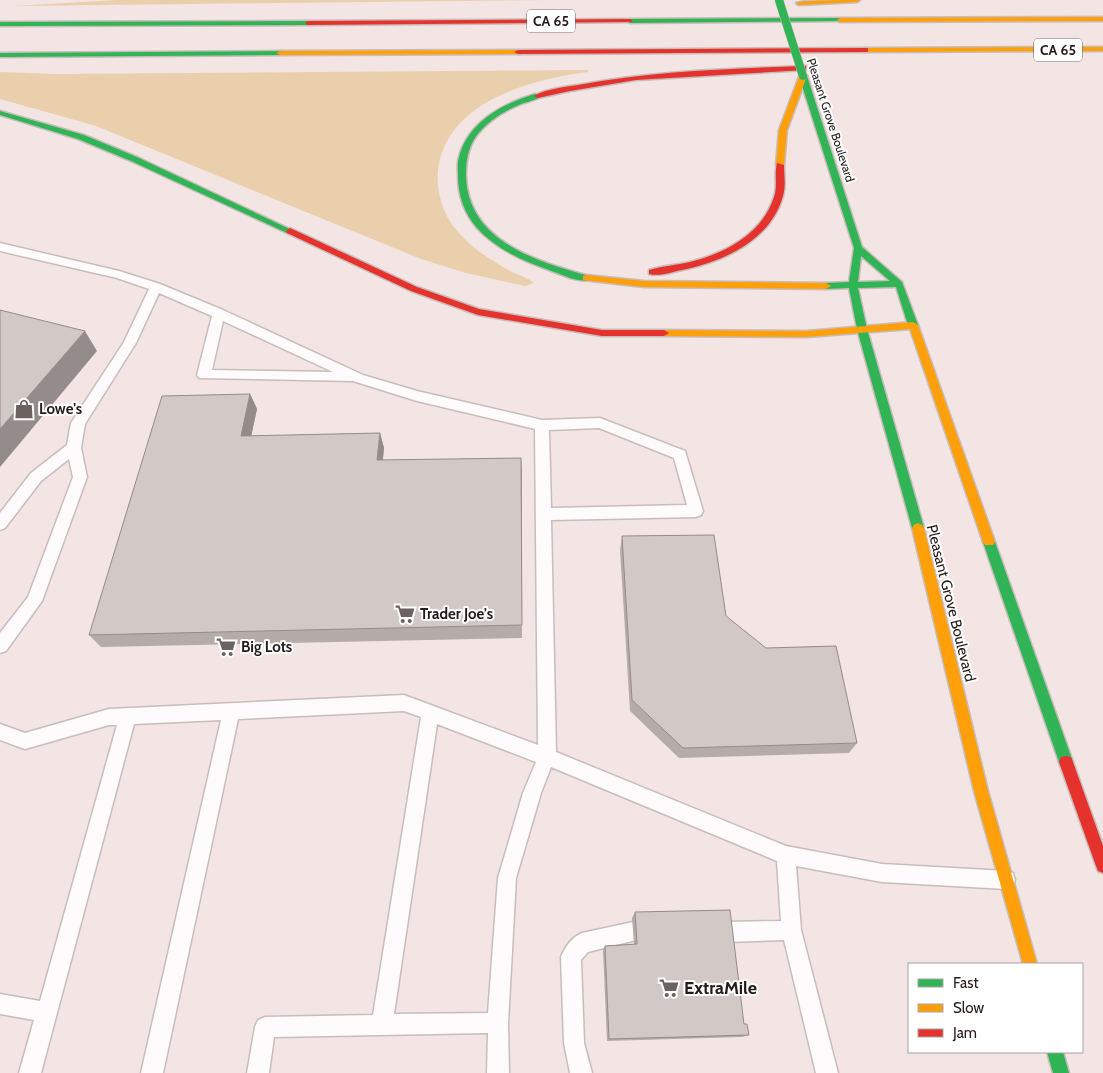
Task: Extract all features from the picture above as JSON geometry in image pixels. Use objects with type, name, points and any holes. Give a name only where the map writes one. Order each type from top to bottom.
[{"type":"main road","points":[[774,2],[857,0]]},
{"type":"main road","name":"Pleasant Grove Boulevard","points":[[774,2],[803,76],[858,248],[853,287],[866,348],[923,545],[981,791],[1030,963]]},
{"type":"main road","points":[[338,22],[660,9]]},
{"type":"main road","name":"CA 65","points":[[0,24],[1103,19]]},
{"type":"main road","name":"CA 65","points":[[0,55],[1103,49]]},
{"type":"main road","points":[[954,61],[1014,50]]},
{"type":"main road","points":[[819,68],[723,72],[595,83],[568,87],[530,97],[499,112],[486,122],[466,148],[461,162],[461,191],[466,205],[476,220],[504,246],[525,258],[547,267],[630,285],[853,287],[899,284]]},
{"type":"main road","points":[[602,279],[688,266],[715,258],[753,237],[774,210],[779,196],[781,179],[779,152],[786,119],[803,76]]},
{"type":"main road","points":[[0,113],[80,137],[134,159],[414,289],[478,312],[602,333],[807,334],[913,325]]},
{"type":"main road","points":[[858,248],[899,284],[1103,864]]},
{"type":"main road","points":[[1055,1053],[1061,1073]]},
{"type":"lane","points":[[0,247],[119,275],[156,287],[219,313],[358,378],[417,396],[542,425],[600,423],[680,455],[696,511],[544,514]]},
{"type":"lane","points":[[0,646],[34,601],[80,477],[74,448],[78,423],[130,343],[156,287]]},
{"type":"lane","points":[[219,313],[204,375],[358,378]]},
{"type":"lane","points":[[498,1073],[498,1023],[507,878],[532,793],[547,757],[542,425]]},
{"type":"lane","points":[[0,524],[36,477],[74,448]]},
{"type":"lane","points":[[0,732],[26,741],[109,716],[404,703],[547,757],[786,855],[882,873],[1006,880]]},
{"type":"lane","points":[[152,1073],[231,711]]},
{"type":"lane","points":[[382,1025],[430,712]]},
{"type":"lane","points":[[30,1073],[128,716]]},
{"type":"lane","points":[[786,855],[791,930],[827,1073]]},
{"type":"lane","points":[[727,932],[791,930]]},
{"type":"lane","points":[[582,1073],[574,1042],[572,957],[582,943],[633,932]]},
{"type":"lane","points":[[0,1004],[46,1012]]},
{"type":"lane","points":[[258,1073],[265,1027],[498,1023]]},
{"type":"shaded area","points":[[117,0],[547,0],[13,6]]},
{"type":"shaded area","points":[[588,70],[588,72],[566,75],[518,88],[495,98],[474,111],[457,127],[444,147],[438,170],[438,185],[441,200],[450,221],[460,235],[482,253],[534,283],[525,286],[466,273],[421,259],[96,126],[0,99],[0,72],[57,74]]},
{"type":"building","points":[[0,310],[85,331],[0,429]]},
{"type":"building","points":[[250,394],[241,436],[380,433],[377,460],[521,458],[522,625],[89,635],[162,396]]},
{"type":"building","points":[[714,535],[726,616],[766,648],[836,646],[857,743],[683,748],[632,700],[622,536]]},
{"type":"building","name":"ExtraMile","points":[[730,910],[744,1024],[747,1024],[749,1035],[609,1039],[605,946],[637,944],[635,912]]},
{"type":"traffic: fast","points":[[779,0],[803,76]]},
{"type":"traffic: fast","points":[[630,21],[840,20]]},
{"type":"traffic: fast","points":[[0,24],[308,23]]},
{"type":"traffic: fast","points":[[0,55],[280,53]]},
{"type":"traffic: fast","points":[[803,76],[858,248],[853,287],[862,329]]},
{"type":"traffic: fast","points":[[538,96],[503,110],[493,116],[474,134],[462,157],[464,196],[476,221],[504,246],[530,260],[586,278]]},
{"type":"traffic: fast","points":[[0,113],[81,137],[134,159],[290,231]]},
{"type":"traffic: fast","points":[[858,248],[899,284],[913,325]]},
{"type":"traffic: fast","points":[[826,286],[899,284]]},
{"type":"traffic: fast","points":[[862,329],[918,528]]},
{"type":"traffic: fast","points":[[989,542],[1066,762]]},
{"type":"traffic: fast","points":[[1055,1053],[1061,1073]]},
{"type":"traffic: slow","points":[[799,3],[857,0]]},
{"type":"traffic: slow","points":[[840,20],[1103,19]]},
{"type":"traffic: slow","points":[[865,50],[1103,49]]},
{"type":"traffic: slow","points":[[280,53],[518,52]]},
{"type":"traffic: slow","points":[[780,165],[783,130],[803,76]]},
{"type":"traffic: slow","points":[[586,278],[644,284],[826,286]]},
{"type":"traffic: slow","points":[[913,325],[989,542]]},
{"type":"traffic: slow","points":[[664,333],[807,334],[913,325]]},
{"type":"traffic: slow","points":[[918,528],[981,791],[1030,963]]},
{"type":"traffic: jam","points":[[308,23],[630,21]]},
{"type":"traffic: jam","points":[[518,52],[865,50]]},
{"type":"traffic: jam","points":[[538,96],[570,88],[636,78],[803,68]]},
{"type":"traffic: jam","points":[[652,272],[691,265],[710,259],[728,252],[745,242],[759,230],[771,215],[779,196],[780,165]]},
{"type":"traffic: jam","points":[[290,231],[414,289],[478,312],[602,333],[664,333]]},
{"type":"traffic: jam","points":[[1066,762],[1103,866]]},
{"type":"place","name":"Lowe's","points":[[24,409]]},
{"type":"place","name":"Trader Joe's","points":[[405,614]]},
{"type":"place","name":"Big Lots","points":[[226,647]]},
{"type":"place","name":"ExtraMile","points":[[669,988]]}]
